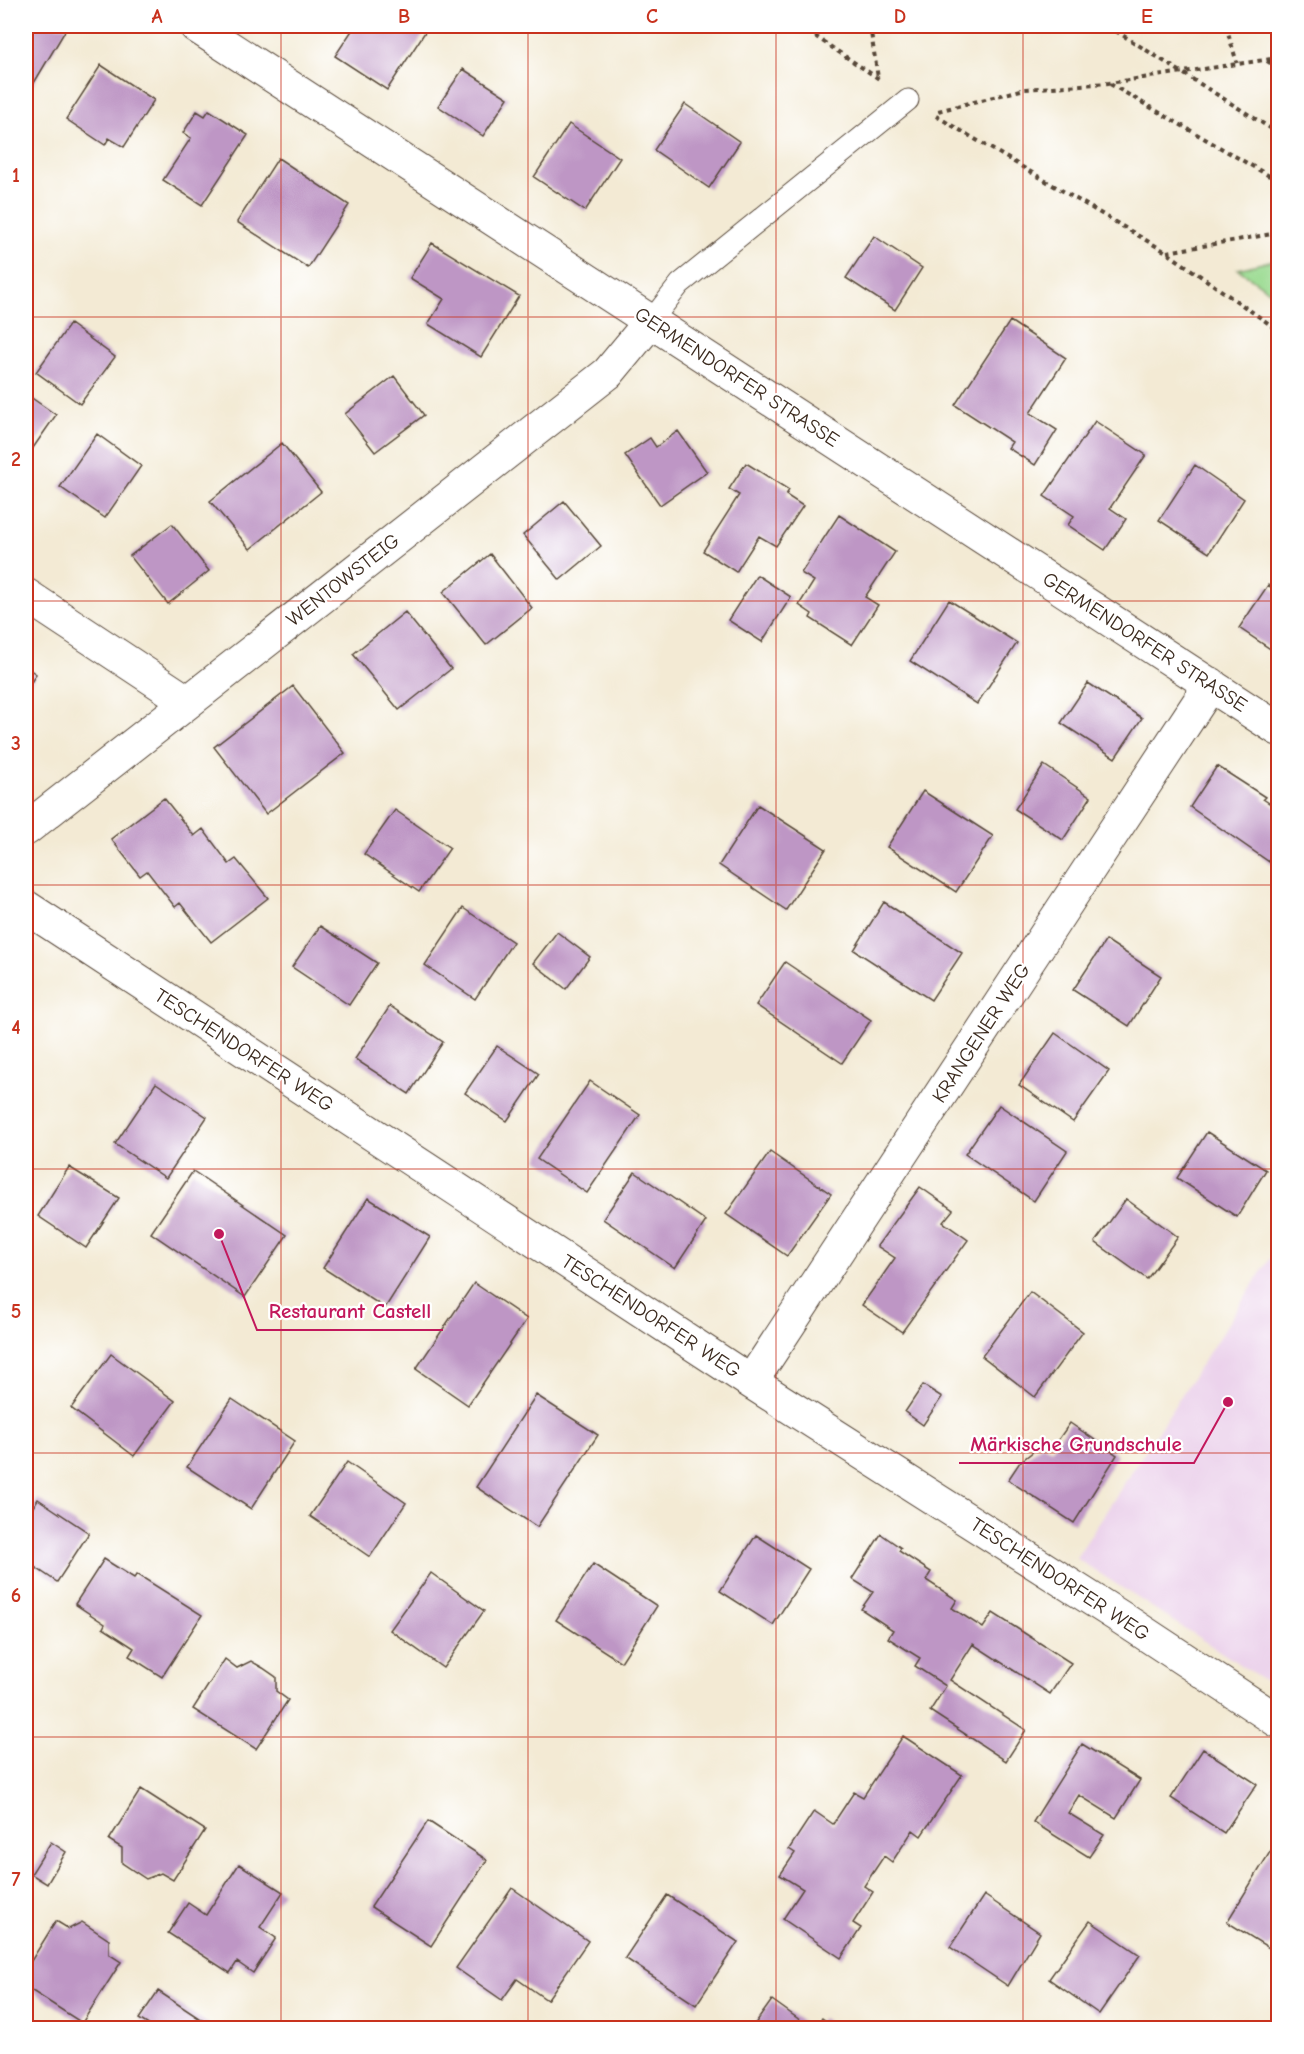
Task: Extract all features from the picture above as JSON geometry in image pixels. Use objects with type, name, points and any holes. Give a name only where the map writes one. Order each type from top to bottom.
[{"type":"street","name":"GERMENDORFER STRASSE","points":[[196,26],[1278,729]]},
{"type":"street","name":"WENTOWSTEIG","points":[[26,829],[608,373],[651,321]]},
{"type":"street","points":[[26,595],[188,702]]},
{"type":"street","name":"KRANGENER WEG","points":[[751,1382],[1211,684]]},
{"type":"street","name":"TESCHENDORFER WEG","points":[[26,907],[751,1382],[1120,1617],[1278,1721]]},
{"type":"lane","points":[[651,321],[680,284],[908,100]]},
{"type":"path","points":[[800,26],[908,100]]},
{"type":"path","points":[[870,26],[878,79]]},
{"type":"path","points":[[1108,26],[1278,133]]},
{"type":"path","points":[[1226,26],[1238,63]]},
{"type":"path","points":[[1278,58],[1109,83],[1025,89],[931,113],[1166,252],[1278,330]]},
{"type":"path","points":[[1266,61],[1278,68]]},
{"type":"path","points":[[1109,83],[1278,182]]},
{"type":"path","points":[[1166,252],[1278,233]]},
{"type":"shaded area","points":[[1278,1246],[1278,1689],[1076,1558]]},
{"type":"green space","points":[[1278,259],[1278,297],[1238,269]]},
{"type":"building","points":[[26,26],[68,26],[28,93],[26,91]]},
{"type":"building","points":[[355,26],[429,26],[387,90],[335,56]]},
{"type":"building","points":[[101,65],[154,100],[124,147],[109,138],[105,145],[66,119]]},
{"type":"building","points":[[463,69],[508,98],[483,136],[438,106]]},
{"type":"building","points":[[685,104],[740,142],[709,188],[654,150]]},
{"type":"building","points":[[209,110],[248,135],[202,205],[163,180],[191,138],[183,133],[197,111],[205,116]]},
{"type":"building","points":[[569,124],[620,158],[585,211],[534,177]]},
{"type":"building","points":[[278,158],[349,205],[308,268],[237,222]]},
{"type":"building","points":[[874,236],[922,268],[895,310],[846,278]]},
{"type":"building","points":[[432,243],[519,296],[481,357],[428,324],[444,299],[410,278]]},
{"type":"building","points":[[1010,321],[1066,358],[1030,413],[1057,430],[1035,465],[1008,448],[1012,442],[955,405]]},
{"type":"building","points":[[70,324],[115,357],[80,404],[36,372]]},
{"type":"building","points":[[394,376],[424,415],[375,452],[345,414]]},
{"type":"building","points":[[26,394],[56,415],[26,458]]},
{"type":"building","points":[[1095,421],[1146,455],[1110,508],[1126,519],[1105,550],[1068,525],[1074,516],[1044,496]]},
{"type":"building","points":[[678,431],[707,472],[660,505],[625,455],[650,438],[656,447]]},
{"type":"building","points":[[97,434],[141,466],[105,518],[60,487]]},
{"type":"building","points":[[282,443],[321,492],[250,549],[210,501]]},
{"type":"building","points":[[746,463],[789,490],[786,495],[803,506],[776,546],[759,536],[736,572],[703,551],[739,495],[729,489]]},
{"type":"building","points":[[1195,465],[1244,499],[1209,553],[1159,520]]},
{"type":"building","points":[[564,501],[601,546],[560,580],[523,535]]},
{"type":"building","points":[[839,515],[895,552],[865,597],[878,605],[852,645],[810,618],[812,614],[799,605],[814,581],[801,573]]},
{"type":"building","points":[[172,524],[209,571],[168,604],[130,556]]},
{"type":"building","points":[[490,554],[532,608],[486,645],[443,592]]},
{"type":"building","points":[[757,575],[791,597],[762,642],[728,620]]},
{"type":"building","points":[[1268,585],[1278,593],[1278,654],[1239,628]]},
{"type":"building","points":[[949,600],[1017,643],[977,704],[910,661]]},
{"type":"building","points":[[405,612],[451,669],[399,710],[353,654]]},
{"type":"building","points":[[26,667],[36,674],[26,691]]},
{"type":"building","points":[[1088,683],[1142,718],[1115,758],[1061,723]]},
{"type":"building","points":[[293,686],[345,753],[266,814],[214,747]]},
{"type":"building","points":[[1044,765],[1091,797],[1063,840],[1015,809]]},
{"type":"building","points":[[1217,766],[1265,797],[1263,799],[1278,809],[1278,868],[1190,807]]},
{"type":"building","points":[[923,791],[993,836],[956,892],[887,847]]},
{"type":"building","points":[[164,798],[194,836],[203,829],[229,864],[236,859],[268,898],[211,942],[180,903],[175,907],[147,871],[140,876],[111,839]]},
{"type":"building","points":[[758,805],[826,849],[786,910],[719,865]]},
{"type":"building","points":[[395,810],[450,848],[419,892],[364,854]]},
{"type":"building","points":[[884,902],[962,953],[931,1000],[854,950]]},
{"type":"building","points":[[463,908],[513,942],[475,999],[425,965]]},
{"type":"building","points":[[320,926],[377,963],[349,1005],[292,967]]},
{"type":"building","points":[[557,932],[590,957],[566,989],[533,963]]},
{"type":"building","points":[[1106,940],[1161,976],[1129,1026],[1073,990]]},
{"type":"building","points":[[785,962],[871,1020],[842,1063],[756,1005]]},
{"type":"building","points":[[390,1006],[443,1042],[409,1094],[355,1059]]},
{"type":"building","points":[[1055,1033],[1109,1071],[1073,1122],[1019,1085]]},
{"type":"building","points":[[497,1046],[539,1074],[507,1121],[465,1093]]},
{"type":"building","points":[[590,1081],[640,1115],[587,1193],[537,1159]]},
{"type":"building","points":[[156,1083],[207,1117],[166,1178],[115,1144]]},
{"type":"building","points":[[999,1105],[1067,1151],[1034,1201],[965,1154]]},
{"type":"building","points":[[1207,1132],[1266,1170],[1237,1217],[1177,1178]]},
{"type":"building","points":[[770,1152],[831,1194],[787,1256],[726,1214]]},
{"type":"building","points":[[69,1167],[119,1198],[86,1248],[38,1216]]},
{"type":"building","points":[[193,1171],[287,1235],[245,1297],[151,1233]]},
{"type":"building","points":[[635,1172],[706,1221],[675,1268],[603,1219]]},
{"type":"building","points":[[920,1187],[953,1210],[943,1222],[968,1240],[902,1332],[862,1305],[895,1258],[877,1246]]},
{"type":"building","points":[[368,1198],[430,1237],[385,1308],[323,1268]]},
{"type":"building","points":[[1126,1199],[1178,1237],[1147,1279],[1095,1242]]},
{"type":"building","points":[[474,1283],[527,1319],[468,1405],[416,1369]]},
{"type":"building","points":[[1030,1292],[1083,1332],[1035,1397],[982,1356]]},
{"type":"building","points":[[111,1354],[175,1401],[134,1456],[71,1408]]},
{"type":"building","points":[[923,1385],[942,1397],[923,1425],[905,1412]]},
{"type":"building","points":[[536,1395],[598,1435],[537,1527],[476,1487]]},
{"type":"building","points":[[232,1399],[295,1441],[251,1509],[187,1467]]},
{"type":"building","points":[[1070,1423],[1117,1455],[1074,1523],[1008,1480],[1020,1462],[1043,1444],[1051,1450]]},
{"type":"building","points":[[347,1462],[406,1503],[370,1557],[310,1516]]},
{"type":"building","points":[[38,1499],[89,1533],[57,1582],[26,1561],[26,1518]]},
{"type":"building","points":[[881,1534],[901,1548],[899,1551],[931,1572],[926,1580],[957,1600],[952,1608],[983,1628],[993,1613],[1071,1663],[1050,1694],[973,1644],[950,1680],[1026,1730],[1006,1761],[930,1711],[946,1686],[915,1666],[920,1658],[888,1638],[893,1630],[861,1609],[873,1592],[852,1579]]},
{"type":"building","points":[[756,1535],[809,1569],[773,1625],[720,1591]]},
{"type":"building","points":[[104,1559],[134,1578],[137,1574],[202,1615],[162,1677],[129,1656],[134,1648],[103,1628],[105,1624],[75,1604]]},
{"type":"building","points":[[593,1564],[657,1606],[621,1662],[556,1620]]},
{"type":"building","points":[[431,1573],[484,1611],[443,1668],[390,1630]]},
{"type":"building","points":[[225,1659],[237,1668],[251,1661],[263,1668],[276,1677],[276,1691],[288,1700],[256,1749],[193,1709]]},
{"type":"building","points":[[903,1736],[962,1775],[921,1836],[913,1830],[892,1862],[884,1856],[864,1886],[873,1892],[853,1923],[861,1928],[841,1958],[783,1919],[803,1889],[780,1875],[795,1853],[789,1849],[814,1811],[833,1824],[854,1792],[863,1797]]},
{"type":"building","points":[[1082,1744],[1140,1780],[1116,1818],[1079,1795],[1068,1813],[1104,1835],[1089,1857],[1033,1822]]},
{"type":"building","points":[[1203,1749],[1257,1784],[1224,1833],[1171,1798]]},
{"type":"building","points":[[141,1789],[205,1830],[173,1880],[161,1873],[146,1879],[122,1863],[122,1848],[109,1840]]},
{"type":"building","points":[[428,1821],[487,1860],[431,1946],[371,1907]]},
{"type":"building","points":[[51,1842],[66,1852],[47,1884],[31,1874]]},
{"type":"building","points":[[1273,1847],[1278,1851],[1278,1932],[1269,1948],[1227,1922]]},
{"type":"building","points":[[239,1864],[283,1892],[260,1927],[276,1938],[253,1973],[237,1962],[230,1973],[168,1933],[188,1903],[206,1915]]},
{"type":"building","points":[[512,1888],[588,1941],[547,2000],[517,1979],[502,2000],[456,1968]]},
{"type":"building","points":[[667,1895],[738,1942],[696,2005],[625,1958]]},
{"type":"building","points":[[984,1895],[1040,1933],[1008,1986],[950,1947]]},
{"type":"building","points":[[56,1921],[69,1929],[82,1922],[109,1940],[109,1954],[121,1962],[82,2023],[26,1987],[26,1969]]},
{"type":"building","points":[[1090,1921],[1140,1955],[1099,2014],[1049,1979]]},
{"type":"building","points":[[158,1991],[214,2028],[153,2028],[139,2019]]},
{"type":"building","points":[[772,2000],[811,2028],[752,2028]]},
{"type":"building","points":[[822,2018],[836,2028],[814,2028]]},
{"type":"place","name":"Restaurant Castell","points":[[219,1234]]},
{"type":"place","name":"Märkische Grundschule","points":[[1228,1402]]}]
